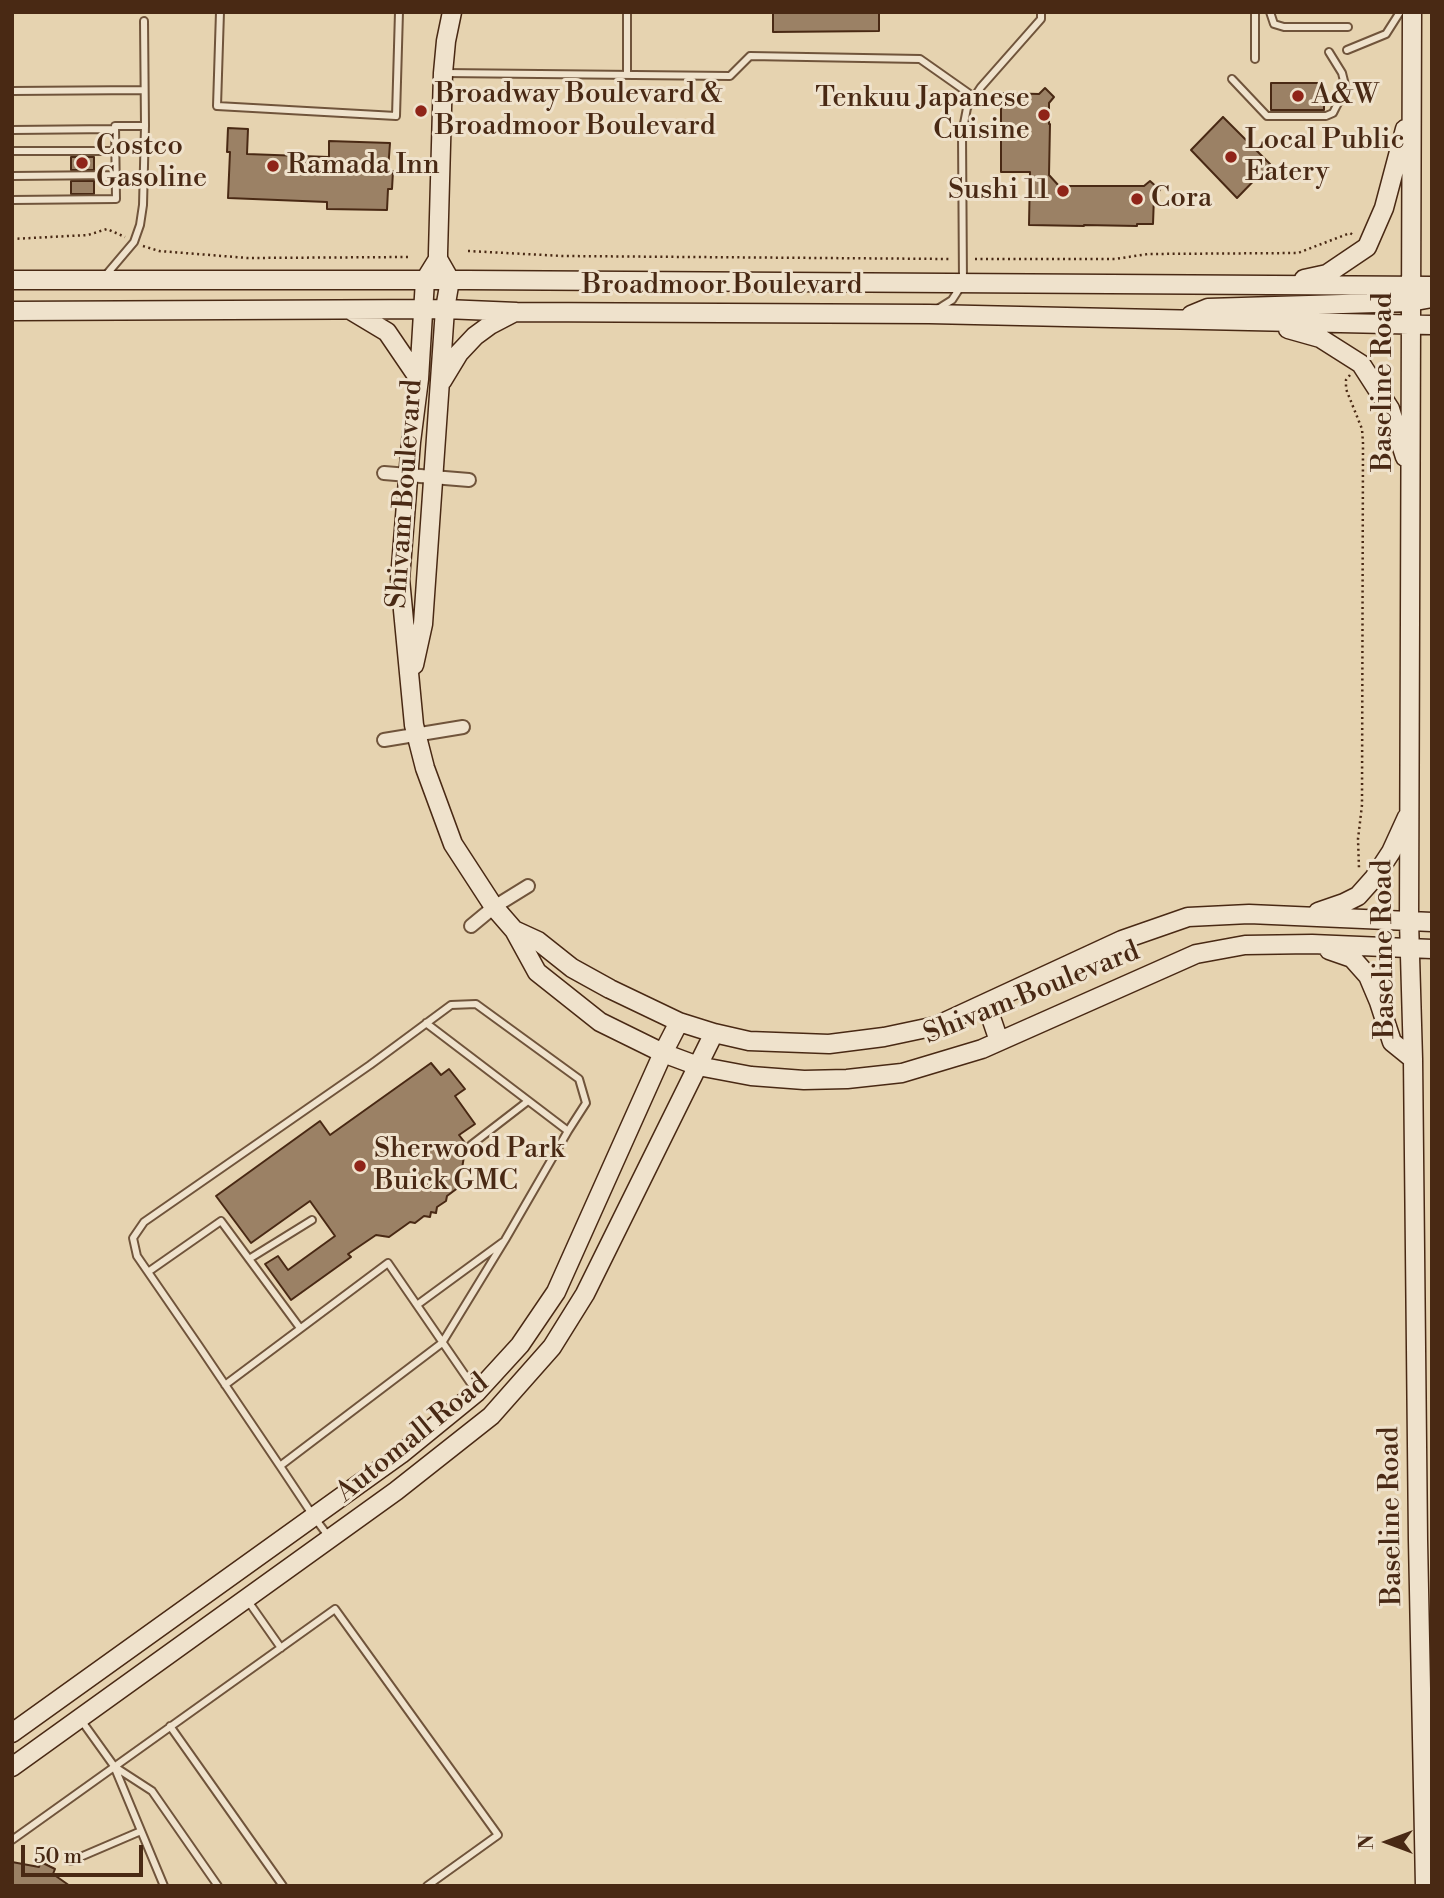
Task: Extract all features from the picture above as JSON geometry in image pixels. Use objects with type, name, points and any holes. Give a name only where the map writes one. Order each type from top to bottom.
[{"type":"main road","points":[[425,280],[438,259],[443,73],[452,12]]},
{"type":"main road","name":"Baseline Road","points":[[1412,12],[1409,921],[1425,1886]]},
{"type":"main road","points":[[1281,285],[1327,274],[1367,247],[1384,208],[1412,102]]},
{"type":"main road","points":[[438,259],[450,280]]},
{"type":"main road","name":"Broadmoor Boulevard","points":[[12,279],[1281,285],[1410,294],[1432,286]]},
{"type":"main road","name":"Shivam Boulevard","points":[[425,280],[419,379],[400,579],[416,734],[425,768],[453,844],[494,907],[514,930],[537,972],[600,1022],[663,1053],[698,1066],[751,1076],[804,1080],[847,1079],[902,1073],[982,1049],[1196,954],[1245,945],[1312,944],[1432,949]]},
{"type":"main road","name":"Shivam Boulevard","points":[[410,682],[423,624],[445,309],[450,280]]},
{"type":"main road","points":[[1181,319],[1208,308],[1410,294],[1432,298]]},
{"type":"main road","name":"Broadmoor Boulevard","points":[[12,311],[445,309],[517,312],[929,314],[1432,325]]},
{"type":"main road","points":[[352,311],[387,331],[419,379]]},
{"type":"main road","points":[[440,384],[459,353],[475,335],[517,312]]},
{"type":"main road","points":[[1261,321],[1320,338],[1360,364],[1390,409],[1410,473]]},
{"type":"main road","points":[[1308,916],[1358,896],[1391,852],[1410,809]]},
{"type":"main road","name":"Shivam Boulevard","points":[[514,930],[538,941],[572,968],[679,1022],[749,1041],[829,1044],[884,1037],[936,1026],[1122,940],[1188,917],[1249,914],[1432,922]]},
{"type":"main road","points":[[1312,944],[1352,958],[1368,976],[1380,1002],[1392,1042],[1413,1059]]},
{"type":"main road","points":[[986,1003],[999,1041]]},
{"type":"main road","name":"Automall Road","points":[[12,1733],[401,1454],[477,1392],[520,1345],[556,1293],[679,1022]]},
{"type":"main road","name":"Automall Road","points":[[12,1768],[331,1539],[491,1416],[552,1347],[585,1294],[714,1033]]},
{"type":"street","points":[[384,473],[470,480]]},
{"type":"street","points":[[384,740],[463,727]]},
{"type":"street","points":[[471,926],[494,907],[528,886]]},
{"type":"lane","points":[[220,12],[217,106],[396,116],[399,12]]},
{"type":"lane","points":[[626,75],[627,12]]},
{"type":"lane","points":[[929,314],[952,300],[964,283],[962,134],[967,108],[981,87],[1041,19],[1041,12]]},
{"type":"lane","points":[[1255,12],[1255,59]]},
{"type":"lane","points":[[1270,12],[1274,24],[1284,27],[1348,27]]},
{"type":"lane","points":[[1347,50],[1386,34],[1400,12]]},
{"type":"lane","points":[[103,279],[134,242],[140,225],[145,126],[144,21]]},
{"type":"lane","points":[[1232,79],[1267,116],[1326,116],[1333,113],[1345,85],[1339,66],[1329,52]]},
{"type":"lane","points":[[443,73],[730,76],[750,56],[920,59],[974,97]]},
{"type":"lane","points":[[12,91],[144,90]]},
{"type":"lane","points":[[12,200],[116,199],[116,125],[145,126]]},
{"type":"lane","points":[[12,130],[116,129]]},
{"type":"lane","points":[[12,151],[116,151]]},
{"type":"lane","points":[[12,176],[116,175]]},
{"type":"lane","points":[[280,1466],[442,1343],[586,1103],[579,1079],[476,1004],[451,1005],[370,1065],[144,1222],[133,1238],[137,1256],[314,1517],[331,1539]]},
{"type":"lane","points":[[426,1023],[568,1130]]},
{"type":"lane","points":[[471,1145],[528,1101]]},
{"type":"lane","points":[[249,1259],[312,1220]]},
{"type":"lane","points":[[148,1272],[221,1221],[300,1328]]},
{"type":"lane","points":[[417,1305],[505,1240]]},
{"type":"lane","points":[[225,1385],[388,1264],[477,1392]]},
{"type":"lane","points":[[247,1599],[281,1648]]},
{"type":"lane","points":[[12,1840],[335,1609],[498,1835],[427,1886]]},
{"type":"lane","points":[[80,1719],[114,1766],[164,1886]]},
{"type":"lane","points":[[170,1726],[283,1886]]},
{"type":"lane","points":[[114,1766],[152,1791],[218,1886]]},
{"type":"lane","points":[[71,1861],[141,1831]]},
{"type":"path","points":[[12,239],[88,235],[107,229],[127,238]]},
{"type":"path","points":[[989,258],[1115,259],[1149,254],[1298,253],[1350,233],[1361,240]]},
{"type":"path","points":[[146,248],[248,258],[408,257]]},
{"type":"path","points":[[468,251],[564,256],[933,259]]},
{"type":"path","points":[[1357,368],[1345,385],[1362,429],[1363,443],[1363,794],[1358,851],[1358,867],[1362,875]]},
{"type":"path","points":[[1375,895],[1390,897]]},
{"type":"building","points":[[773,12],[879,12],[879,31],[773,32]]},
{"type":"building","name":"A&W","points":[[1271,83],[1324,83],[1324,110],[1271,110]]},
{"type":"building","points":[[1045,88],[1054,97],[1049,103],[1049,175],[1059,186],[1144,186],[1150,181],[1160,190],[1154,196],[1153,224],[1029,225],[1030,172],[1001,172],[1001,93],[1039,94]]},
{"type":"building","name":"Local Public Eatery","points":[[1223,117],[1270,164],[1237,198],[1191,150]]},
{"type":"building","points":[[228,128],[248,129],[247,154],[329,157],[329,141],[390,143],[388,171],[393,171],[392,189],[388,189],[387,210],[327,209],[327,202],[228,198]]},
{"type":"building","points":[[71,157],[94,157],[94,170],[71,170]]},
{"type":"building","points":[[71,181],[94,181],[94,194],[71,194]]},
{"type":"building","name":"Sherwood Park Buick GMC","points":[[431,1063],[441,1075],[449,1069],[465,1089],[455,1096],[475,1124],[459,1135],[466,1144],[459,1187],[437,1207],[436,1213],[431,1212],[430,1217],[424,1216],[415,1223],[410,1222],[389,1237],[376,1235],[348,1254],[351,1257],[291,1300],[265,1264],[278,1256],[288,1270],[335,1236],[310,1201],[251,1243],[216,1196],[320,1121],[330,1135]]},
{"type":"building","points":[[12,1862],[39,1867],[41,1862],[55,1869],[53,1874],[70,1886],[12,1886]]},
{"type":"place","name":"A&W","points":[[1298,96]]},
{"type":"place","name":"Broadway Boulevard & Broadmoor Boulevard","points":[[421,111]]},
{"type":"place","name":"Tenkuu Japanese Cuisine","points":[[1044,115]]},
{"type":"place","name":"Local Public Eatery","points":[[1231,157]]},
{"type":"place","name":"Costco Gasoline","points":[[82,163]]},
{"type":"place","name":"Ramada Inn","points":[[273,166]]},
{"type":"place","name":"Sushi 11","points":[[1063,191]]},
{"type":"place","name":"Cora","points":[[1137,199]]},
{"type":"place","name":"Sherwood Park Buick GMC","points":[[360,1166]]}]
